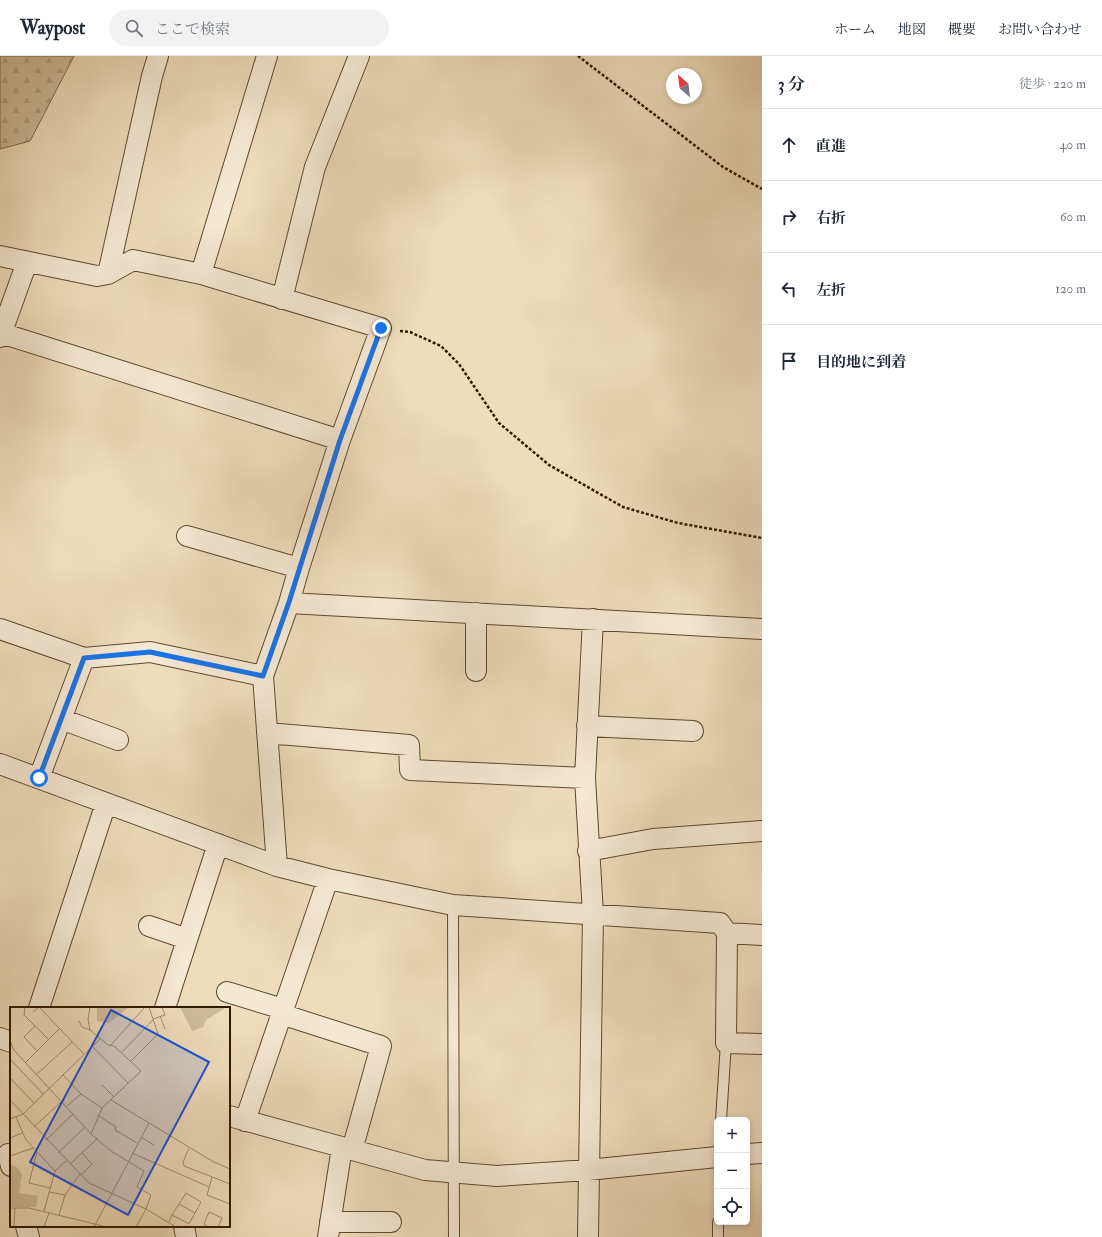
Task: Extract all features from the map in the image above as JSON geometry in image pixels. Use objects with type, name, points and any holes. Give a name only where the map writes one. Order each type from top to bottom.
[{"type":"street","points":[[108,274],[150,83],[158,56]]},
{"type":"street","points":[[201,274],[267,56]]},
{"type":"street","points":[[282,299],[315,167],[359,56]]},
{"type":"street","points":[[0,256],[97,276],[108,274],[133,260],[201,274],[381,328],[340,440],[289,602],[263,676],[277,866]]},
{"type":"street","points":[[27,262],[0,335],[340,440]]},
{"type":"street","points":[[188,536],[299,568]]},
{"type":"street","points":[[289,602],[762,629]]},
{"type":"street","points":[[476,613],[476,671]]},
{"type":"street","points":[[588,1237],[593,914],[588,851],[585,778],[593,619]]},
{"type":"street","points":[[0,629],[84,658],[150,652],[263,676]]},
{"type":"street","points":[[39,778],[84,658]]},
{"type":"street","points":[[61,719],[118,740]]},
{"type":"street","points":[[587,726],[693,732]]},
{"type":"street","points":[[267,733],[409,745],[410,770],[585,778]]},
{"type":"street","points":[[0,764],[277,866],[328,879],[453,905],[720,923],[727,933],[726,1043],[762,1044]]},
{"type":"street","points":[[39,1007],[106,803]]},
{"type":"street","points":[[588,851],[653,839],[762,831]]},
{"type":"street","points":[[165,1007],[218,844]]},
{"type":"street","points":[[328,879],[282,1012],[237,1118],[424,1170],[497,1176],[588,1170],[714,1157]]},
{"type":"street","points":[[149,926],[187,940]]},
{"type":"street","points":[[727,933],[762,935]]},
{"type":"street","points":[[226,992],[381,1046],[347,1149],[329,1230],[391,1222]]},
{"type":"street","points":[[0,1038],[10,1042]]},
{"type":"street","points":[[750,1154],[762,1153]]},
{"type":"street","points":[[26,1227],[29,1237]]},
{"type":"street","points":[[184,1227],[186,1237]]},
{"type":"lane","points":[[453,905],[454,1237]]},
{"type":"lane","points":[[722,1117],[726,1043]]},
{"type":"lane","points":[[718,1225],[718,1237]]},
{"type":"path","points":[[578,56],[724,167],[762,189]]},
{"type":"path","points":[[381,328],[410,332],[441,346],[459,364],[499,424],[549,465],[623,507],[678,522],[762,538]]},
{"type":"green space","points":[[0,56],[74,56],[30,141],[0,149]]},
{"type":"route","points":[[39,778],[84,658],[150,652],[263,676],[289,602],[340,440],[381,328]]}]
